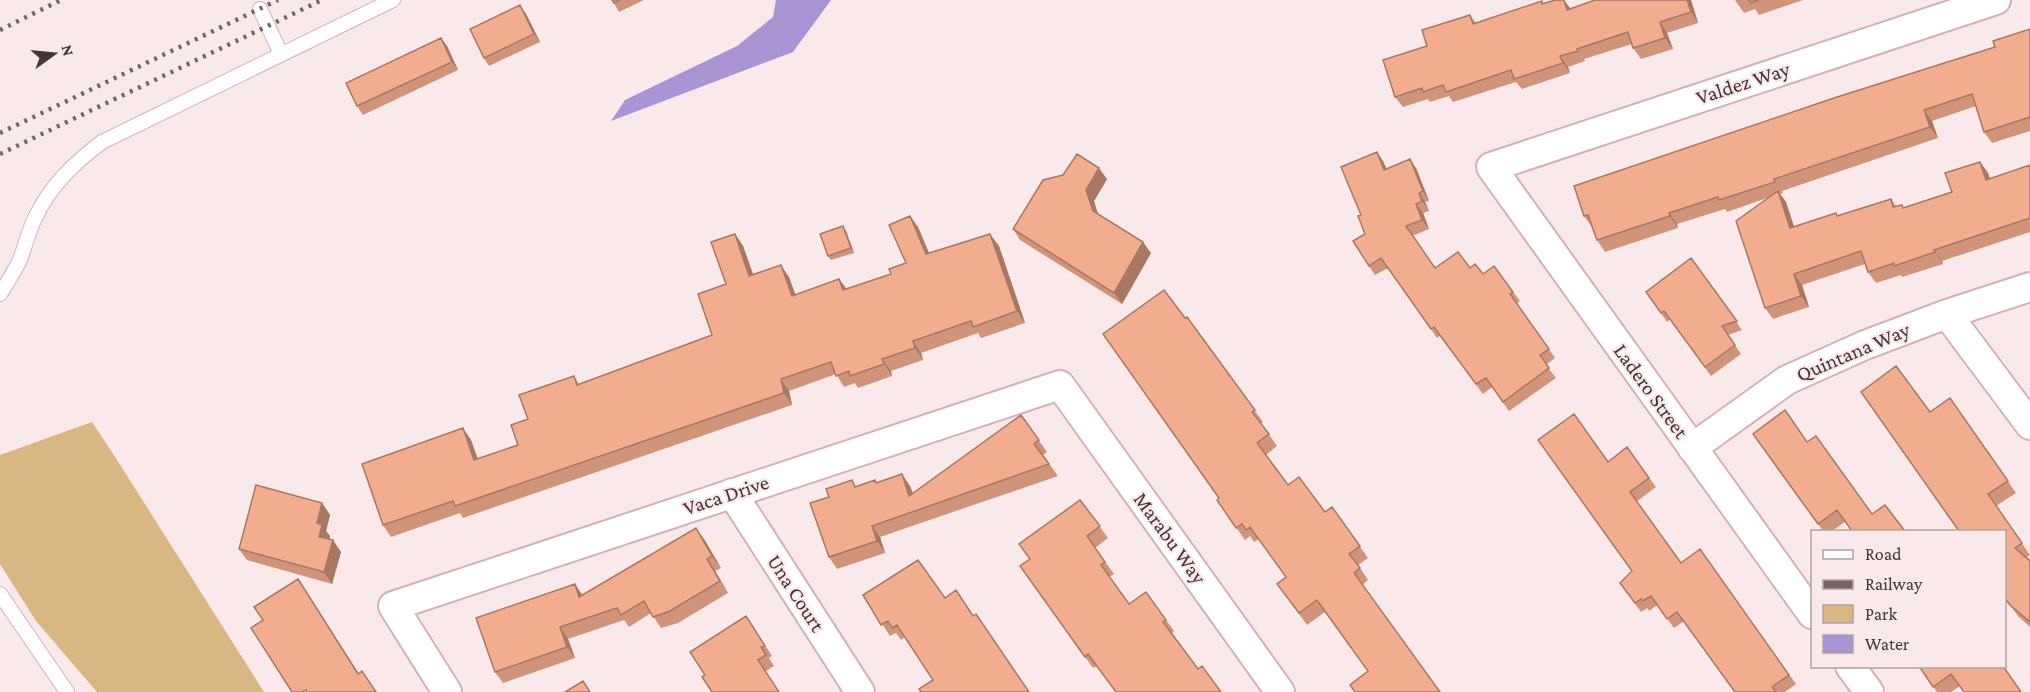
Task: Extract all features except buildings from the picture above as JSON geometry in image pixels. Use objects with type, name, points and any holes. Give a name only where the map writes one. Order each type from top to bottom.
[{"type":"street","name":"Valdez Way","points":[[1491,167],[1996,0]]},
{"type":"street","name":"Ladero Street","points":[[1491,167],[1811,613]]},
{"type":"street","name":"Quintana Way","points":[[1692,448],[1787,380],[1865,345],[1947,314],[2030,287]]},
{"type":"street","points":[[1947,314],[2030,425]]},
{"type":"street","name":"Vaca Drive","points":[[447,692],[393,606],[1060,385]]},
{"type":"street","name":"Marabu Way","points":[[1060,385],[1280,692]]},
{"type":"street","name":"Una Court","points":[[732,493],[860,692]]},
{"type":"street","points":[[1851,668],[1869,692]]},
{"type":"lane","points":[[0,294],[19,260],[45,198],[61,177],[102,142],[393,0]]},
{"type":"lane","points":[[260,9],[281,54]]},
{"type":"lane","points":[[0,594],[67,692]]},
{"type":"green space","points":[[92,422],[264,692],[97,692],[36,621],[0,564],[0,455]]},
{"type":"water","points":[[776,0],[831,0],[793,52],[611,121],[625,100],[737,46],[773,17]]},
{"type":"railway","points":[[0,30],[61,0]]},
{"type":"railway","points":[[0,133],[278,0]]},
{"type":"railway","points":[[0,154],[322,0]]}]
